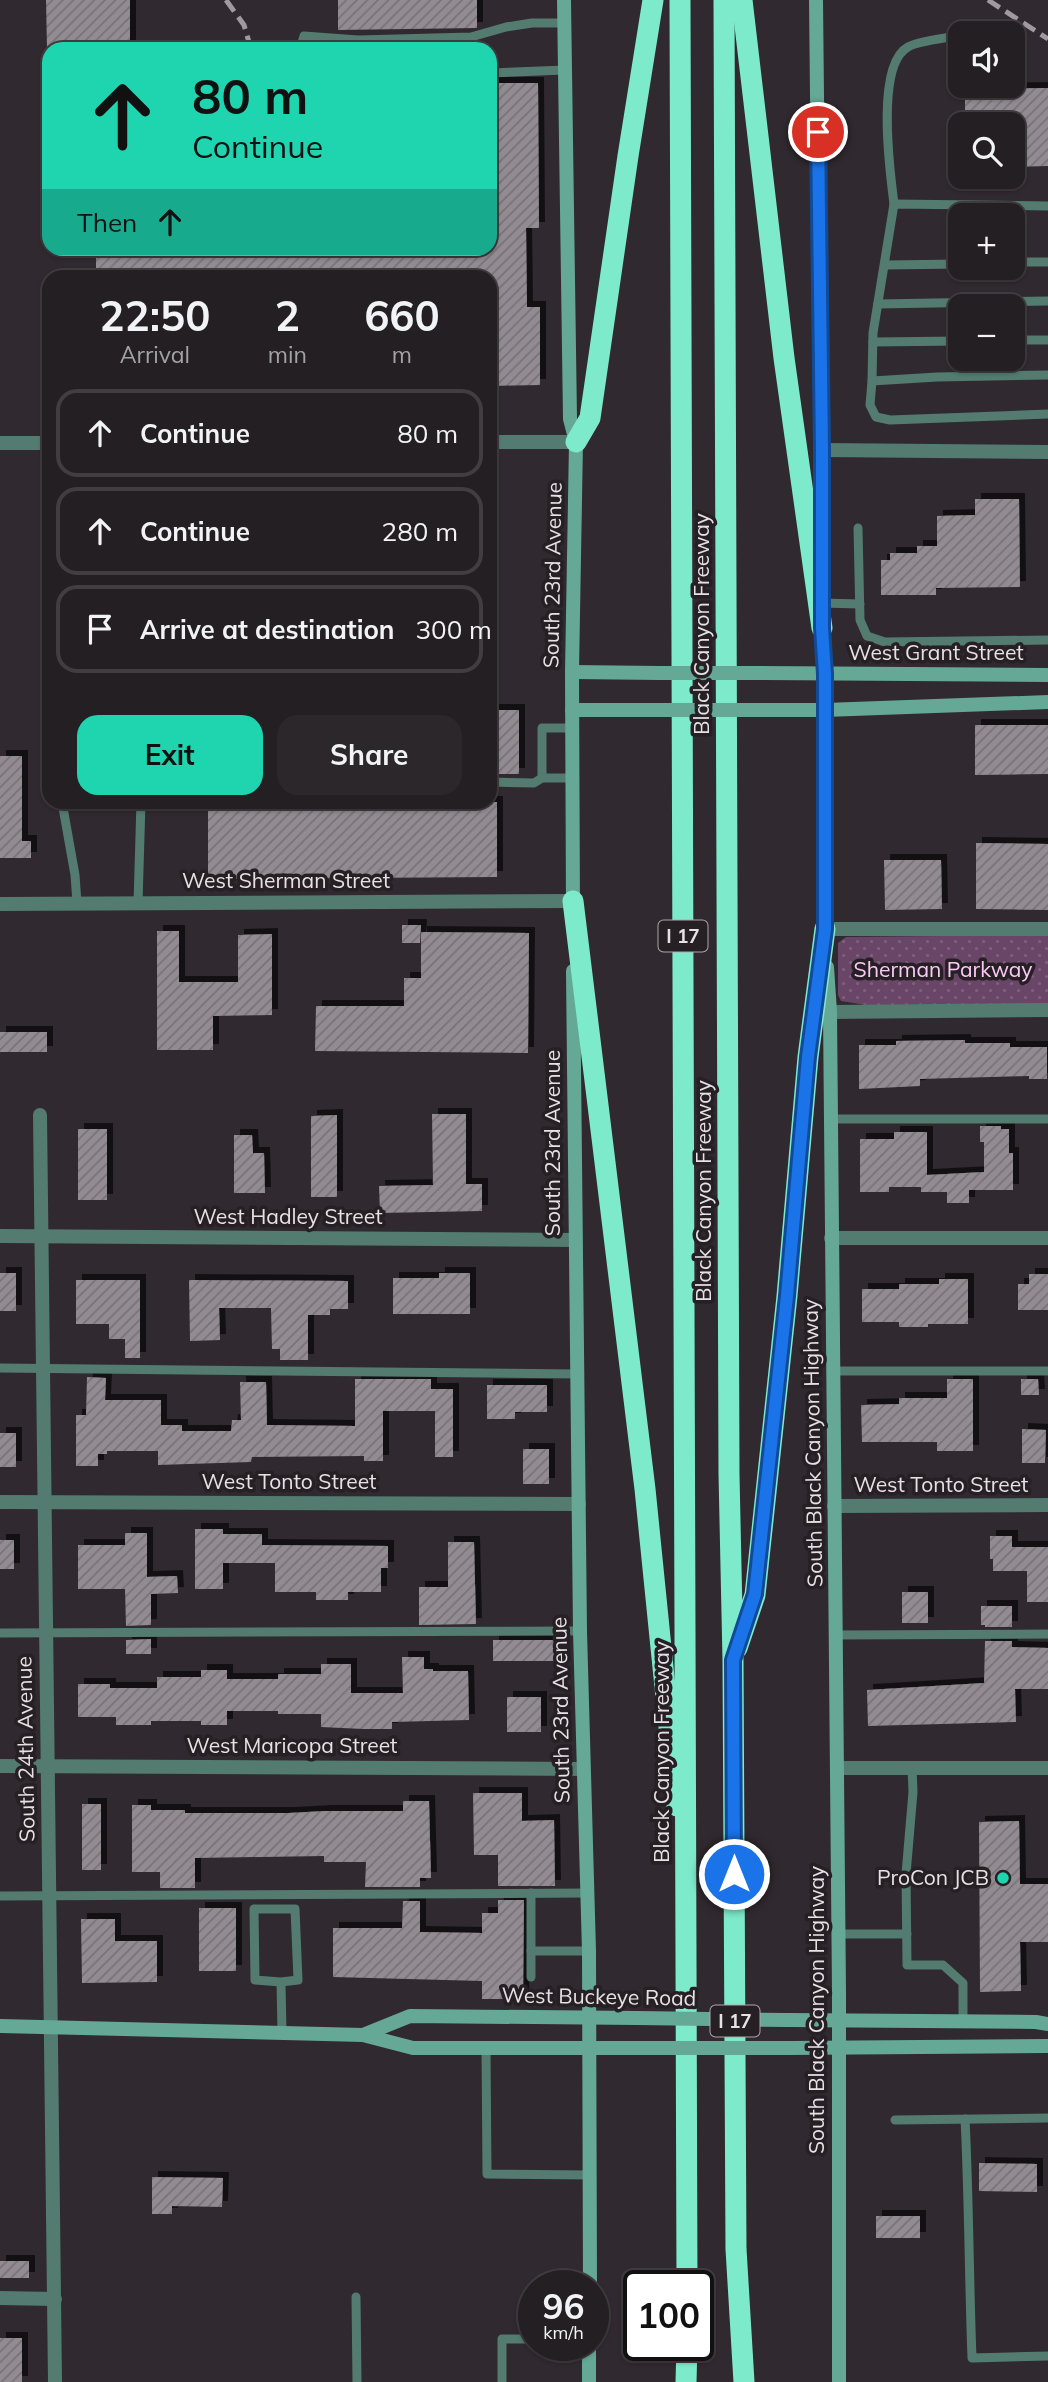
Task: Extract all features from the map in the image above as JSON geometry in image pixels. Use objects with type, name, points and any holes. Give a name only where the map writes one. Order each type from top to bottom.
[{"type":"highway","points":[[576,442],[590,418],[653,0]]},
{"type":"highway","name":"Black Canyon Freeway","points":[[680,0],[687,2270]]},
{"type":"highway","name":"Black Canyon Freeway","points":[[724,0],[729,1460],[733,1660],[736,2249],[744,2382]]},
{"type":"highway","points":[[742,0],[784,358],[822,628]]},
{"type":"highway","points":[[573,901],[645,1489],[672,1778],[687,1872]]},
{"type":"highway","points":[[733,1660],[755,1594],[787,1296],[808,1057],[825,929]]},
{"type":"highway","points":[[687,2361],[687,2382]]},
{"type":"main road","name":"South 23rd Avenue","points":[[564,0],[570,419],[576,442],[572,673],[575,1240],[580,1632],[589,1893],[590,2270]]},
{"type":"main road","name":"South Black Canyon Highway","points":[[816,0],[822,628],[825,674],[825,929],[830,1012],[839,2020],[839,2382]]},
{"type":"main road","name":"West Grant Street","points":[[572,673],[1048,675]]},
{"type":"main road","points":[[572,710],[825,710],[1048,702]]},
{"type":"main road","name":"West Buckeye Road","points":[[363,2035],[410,2016],[1048,2024]]},
{"type":"main road","name":"West Buckeye Road","points":[[0,2026],[363,2035],[413,2048],[839,2049],[1048,2046]]},
{"type":"main road","points":[[589,2361],[589,2382]]},
{"type":"street","points":[[497,442],[576,442]]},
{"type":"street","points":[[0,443],[42,443]]},
{"type":"street","points":[[822,450],[1048,452]]},
{"type":"street","name":"West Sherman Street","points":[[0,904],[573,901]]},
{"type":"street","points":[[825,929],[1048,929]]},
{"type":"street","points":[[830,1012],[1048,1010]]},
{"type":"street","name":"South 24th Avenue","points":[[40,1115],[55,2382]]},
{"type":"street","name":"West Hadley Street","points":[[0,1236],[575,1240]]},
{"type":"street","points":[[831,1238],[1048,1238]]},
{"type":"street","name":"West Tonto Street","points":[[0,1502],[579,1504]]},
{"type":"street","name":"West Tonto Street","points":[[834,1506],[1048,1505]]},
{"type":"street","name":"West Maricopa Street","points":[[0,1766],[583,1769]]},
{"type":"street","points":[[837,1768],[1048,1768]]},
{"type":"street","points":[[0,2298],[55,2298]]},
{"type":"lane","points":[[302,42],[304,36],[358,40],[471,37],[506,27],[533,23],[564,23]]},
{"type":"lane","points":[[948,38],[908,47],[897,58],[890,84],[887,120],[894,204],[873,342],[870,405],[876,417],[890,419],[1048,414]]},
{"type":"lane","points":[[497,73],[565,71]]},
{"type":"lane","points":[[894,204],[1048,206]]},
{"type":"lane","points":[[1025,262],[1048,262]]},
{"type":"lane","points":[[885,265],[948,264]]},
{"type":"lane","points":[[878,304],[1048,301]]},
{"type":"lane","points":[[1025,340],[1048,340]]},
{"type":"lane","points":[[873,342],[948,341]]},
{"type":"lane","points":[[872,381],[1048,375]]},
{"type":"lane","points":[[858,528],[860,620],[867,636],[885,642],[1048,640]]},
{"type":"lane","points":[[822,603],[860,604]]},
{"type":"lane","points":[[542,778],[542,728],[572,728]]},
{"type":"lane","points":[[497,782],[534,783],[542,778],[572,778]]},
{"type":"lane","points":[[63,809],[75,874],[77,904]]},
{"type":"lane","points":[[138,903],[141,809]]},
{"type":"lane","points":[[830,1119],[1048,1119]]},
{"type":"lane","points":[[0,1368],[577,1374]]},
{"type":"lane","points":[[832,1371],[1048,1371]]},
{"type":"lane","points":[[0,1633],[580,1632]]},
{"type":"lane","points":[[836,1635],[1048,1634]]},
{"type":"lane","points":[[912,1767],[913,1792],[906,1874],[907,1965],[943,1965],[964,1983],[963,2021]]},
{"type":"lane","points":[[531,1893],[531,1977]]},
{"type":"lane","points":[[0,1896],[589,1893]]},
{"type":"lane","points":[[254,1909],[295,1909],[298,1980],[281,1982],[256,1980],[254,1909]]},
{"type":"lane","points":[[838,1934],[907,1934]]},
{"type":"lane","points":[[531,1951],[589,1951]]},
{"type":"lane","points":[[281,1982],[282,2033]]},
{"type":"lane","points":[[486,2048],[487,2174],[590,2175]]},
{"type":"lane","points":[[895,2120],[1048,2118]]},
{"type":"lane","points":[[965,2119],[972,2358],[1048,2356]]},
{"type":"lane","points":[[356,2297],[357,2382]]},
{"type":"lane","points":[[502,2382],[502,2339],[518,2339]]},
{"type":"green space","name":"Sherman Parkway","points":[[1048,935],[1048,1004],[866,1005],[841,1001],[838,995],[838,943],[846,937]]},
{"type":"building","points":[[46,0],[130,0],[130,42],[47,42]]},
{"type":"building","points":[[338,0],[477,0],[477,28],[338,30]]},
{"type":"building","points":[[497,83],[538,83],[539,228],[526,228],[527,307],[540,307],[540,385],[497,386],[497,270],[96,270],[96,256],[497,256]]},
{"type":"building","points":[[1025,88],[1048,88],[1048,166],[1025,167],[1025,112],[965,112],[965,98],[1025,98]]},
{"type":"building","points":[[975,499],[1019,499],[1020,587],[936,588],[936,595],[881,595],[881,560],[890,560],[890,553],[917,553],[917,546],[937,546],[937,516],[975,515]]},
{"type":"building","points":[[497,710],[519,710],[519,774],[497,774]]},
{"type":"building","points":[[975,725],[1048,725],[1048,774],[975,775]]},
{"type":"building","points":[[0,756],[22,756],[22,841],[31,841],[31,858],[0,858]]},
{"type":"building","points":[[208,809],[497,809],[497,877],[208,879]]},
{"type":"building","points":[[976,843],[1048,844],[1048,910],[976,909]]},
{"type":"building","points":[[884,860],[941,860],[942,909],[885,910]]},
{"type":"building","points":[[402,925],[421,925],[420,943],[402,943]]},
{"type":"building","points":[[157,931],[179,931],[179,982],[238,982],[238,935],[272,934],[272,1015],[213,1016],[213,1050],[157,1050]]},
{"type":"building","points":[[421,932],[529,933],[528,1053],[315,1051],[316,1006],[404,1006],[404,978],[421,978]]},
{"type":"building","points":[[0,1032],[47,1032],[47,1052],[0,1052]]},
{"type":"building","points":[[965,1040],[965,1043],[1010,1043],[1010,1047],[1047,1047],[1047,1079],[1029,1079],[1029,1076],[920,1079],[920,1086],[859,1089],[859,1045],[896,1045],[896,1041]]},
{"type":"building","points":[[432,1114],[466,1114],[466,1184],[482,1184],[482,1211],[380,1213],[379,1186],[433,1185]]},
{"type":"building","points":[[337,1115],[337,1197],[311,1197],[311,1116]]},
{"type":"building","points":[[980,1126],[1001,1126],[1001,1129],[1009,1129],[1009,1153],[1013,1153],[1013,1190],[969,1190],[969,1203],[947,1203],[947,1192],[921,1192],[921,1187],[889,1187],[889,1192],[860,1192],[860,1139],[894,1139],[894,1132],[927,1132],[927,1175],[984,1172],[984,1142],[980,1142]]},
{"type":"building","points":[[78,1129],[107,1129],[107,1200],[78,1200]]},
{"type":"building","points":[[234,1135],[252,1135],[253,1153],[264,1153],[265,1193],[234,1193]]},
{"type":"building","points":[[0,1273],[16,1273],[16,1311],[0,1311]]},
{"type":"building","points":[[439,1273],[470,1273],[470,1314],[393,1314],[393,1278],[439,1278]]},
{"type":"building","points":[[1029,1274],[1048,1274],[1048,1310],[1018,1310],[1018,1284],[1029,1284]]},
{"type":"building","points":[[939,1279],[968,1279],[968,1324],[899,1327],[899,1322],[862,1322],[862,1289],[899,1289],[899,1284],[939,1284]]},
{"type":"building","points":[[76,1280],[140,1280],[140,1358],[125,1358],[125,1339],[109,1339],[109,1324],[76,1324]]},
{"type":"building","points":[[189,1280],[348,1281],[348,1309],[330,1309],[330,1315],[308,1315],[308,1360],[280,1360],[280,1349],[272,1349],[271,1308],[219,1308],[220,1340],[190,1341]]},
{"type":"building","points":[[87,1377],[106,1378],[105,1400],[161,1400],[161,1425],[182,1425],[182,1431],[231,1431],[232,1420],[241,1420],[240,1382],[266,1382],[267,1425],[355,1426],[355,1379],[431,1379],[431,1389],[453,1389],[453,1457],[435,1457],[435,1411],[383,1411],[383,1461],[364,1461],[364,1456],[252,1457],[251,1462],[158,1465],[158,1451],[107,1451],[107,1454],[98,1454],[98,1466],[76,1466],[76,1415],[86,1415]]},
{"type":"building","points":[[947,1379],[973,1379],[973,1451],[937,1451],[937,1442],[862,1442],[861,1405],[899,1404],[899,1398],[947,1398]]},
{"type":"building","points":[[1021,1379],[1038,1379],[1039,1395],[1021,1395]]},
{"type":"building","points":[[487,1385],[547,1385],[547,1412],[515,1412],[515,1419],[487,1419]]},
{"type":"building","points":[[1022,1429],[1046,1430],[1045,1463],[1022,1463]]},
{"type":"building","points":[[0,1433],[16,1433],[16,1467],[0,1467]]},
{"type":"building","points":[[523,1449],[549,1449],[549,1484],[523,1484]]},
{"type":"building","points":[[195,1529],[223,1529],[223,1534],[262,1534],[262,1545],[388,1546],[388,1568],[381,1568],[381,1592],[348,1592],[348,1600],[316,1600],[316,1592],[275,1592],[275,1563],[223,1563],[223,1589],[195,1589]]},
{"type":"building","points":[[125,1533],[147,1533],[147,1577],[177,1576],[178,1593],[151,1594],[151,1625],[126,1626],[125,1589],[78,1589],[78,1545],[125,1545]]},
{"type":"building","points":[[990,1536],[1012,1536],[1012,1547],[1048,1547],[1048,1602],[1027,1602],[1027,1571],[993,1571]]},
{"type":"building","points":[[0,1540],[14,1540],[14,1569],[0,1569]]},
{"type":"building","points":[[448,1542],[474,1542],[476,1624],[419,1625],[419,1587],[448,1587]]},
{"type":"building","points":[[902,1592],[928,1592],[928,1623],[902,1623]]},
{"type":"building","points":[[981,1606],[1012,1606],[1012,1627],[981,1625]]},
{"type":"building","points":[[151,1639],[151,1654],[126,1654],[126,1640]]},
{"type":"building","points":[[493,1640],[558,1640],[558,1661],[493,1661]]},
{"type":"building","points":[[985,1641],[1012,1641],[1012,1647],[1048,1648],[1048,1689],[1015,1689],[1016,1722],[868,1726],[867,1690],[984,1683]]},
{"type":"building","points":[[402,1657],[424,1657],[424,1669],[433,1671],[468,1671],[469,1720],[392,1722],[392,1729],[363,1729],[321,1727],[321,1714],[278,1714],[278,1711],[227,1711],[227,1725],[201,1725],[201,1721],[151,1721],[151,1725],[116,1725],[116,1717],[78,1717],[78,1684],[110,1684],[110,1688],[157,1688],[157,1677],[201,1677],[201,1670],[227,1670],[227,1679],[278,1679],[278,1674],[321,1674],[321,1664],[351,1664],[351,1693],[403,1693]]},
{"type":"building","points":[[507,1697],[541,1697],[541,1732],[507,1732]]},
{"type":"building","points":[[473,1793],[522,1793],[522,1821],[554,1820],[555,1886],[498,1886],[498,1855],[474,1855]]},
{"type":"building","points":[[403,1801],[429,1801],[431,1878],[420,1878],[420,1887],[365,1887],[366,1862],[324,1862],[324,1856],[195,1858],[195,1888],[160,1888],[160,1872],[132,1872],[132,1805],[151,1805],[151,1810],[185,1810],[185,1813],[289,1813],[403,1811]]},
{"type":"building","points":[[82,1804],[101,1804],[101,1870],[82,1870]]},
{"type":"building","points":[[1019,1821],[1020,1884],[1048,1884],[1048,1942],[1020,1942],[1021,1991],[980,1992],[979,1822]]},
{"type":"building","points":[[498,1900],[524,1900],[523,1999],[482,1999],[482,1981],[333,1977],[333,1928],[402,1928],[403,1901],[420,1901],[420,1932],[482,1933],[482,1913],[498,1913]]},
{"type":"building","points":[[199,1908],[236,1908],[236,1971],[199,1971]]},
{"type":"building","points":[[81,1919],[115,1919],[115,1941],[157,1941],[157,1982],[82,1983]]},
{"type":"building","points":[[979,2163],[1037,2164],[1037,2192],[979,2191]]},
{"type":"building","points":[[152,2177],[223,2178],[222,2207],[172,2206],[172,2214],[152,2214]]},
{"type":"building","points":[[876,2216],[920,2216],[920,2238],[876,2238]]},
{"type":"building","points":[[0,2261],[29,2261],[29,2278],[0,2278]]},
{"type":"building","points":[[0,2338],[22,2338],[22,2382],[0,2382]]},
{"type":"railway","points":[[226,0],[244,25],[249,42]]},
{"type":"railway","points":[[988,0],[1048,39]]},
{"type":"place","name":"ProCon JCB","points":[[1003,1878]]},
{"type":"route","points":[[734,1874],[733,1660],[755,1594],[787,1296],[808,1057],[825,929],[825,674],[822,628],[818,132]]}]
